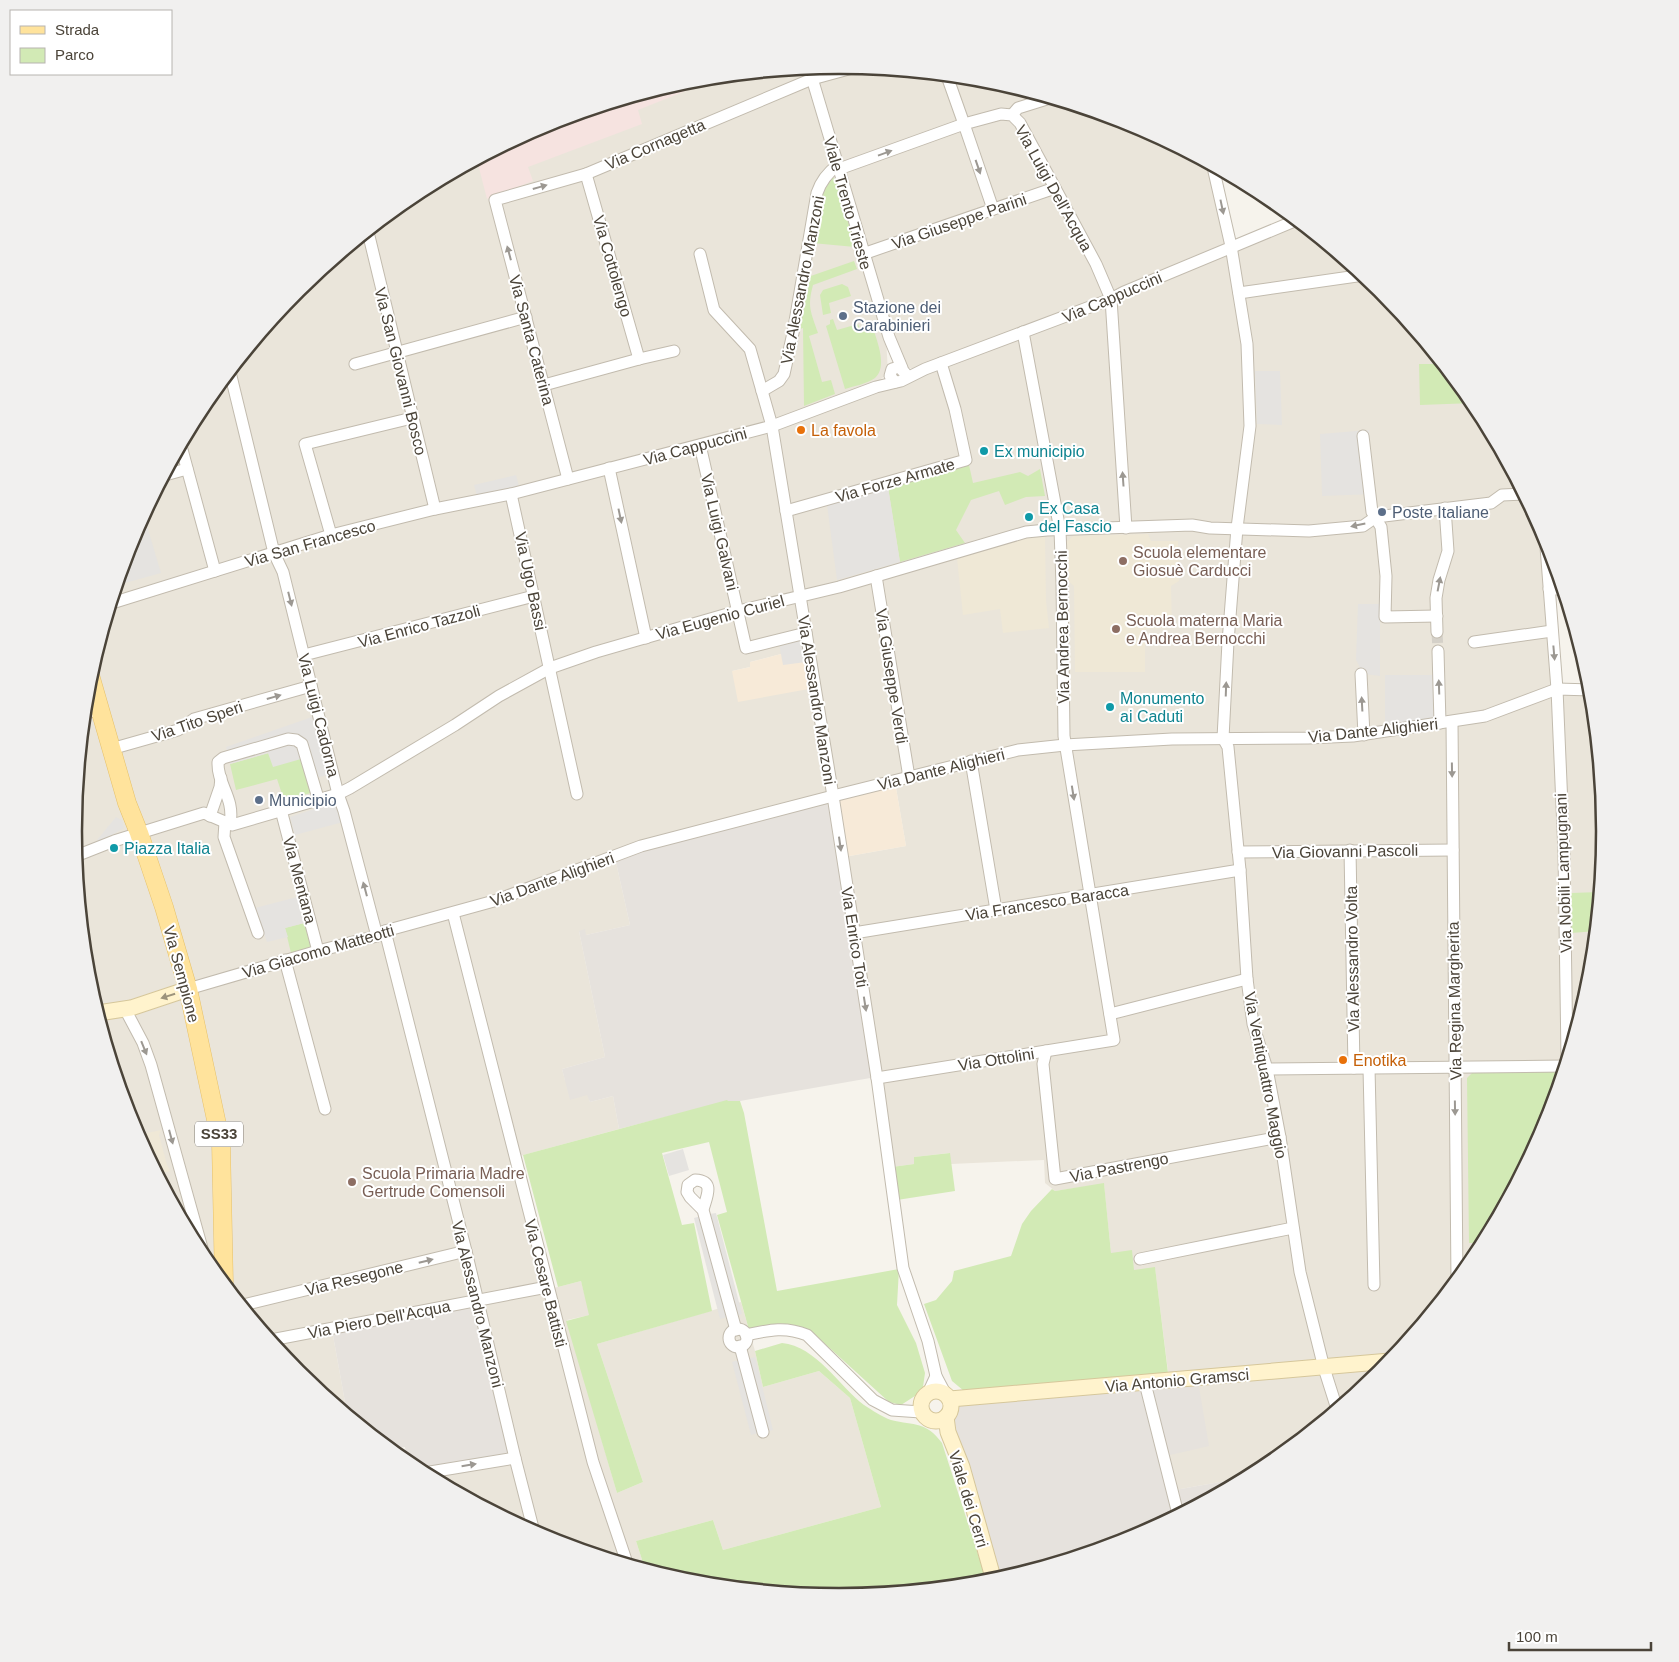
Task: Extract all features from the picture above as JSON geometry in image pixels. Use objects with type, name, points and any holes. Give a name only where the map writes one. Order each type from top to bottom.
[{"type":"main road","name":"Via Sempione","points":[[92,712],[112,750],[127,803],[164,907],[188,989],[221,1143],[224,1271]]},
{"type":"street","name":"Via Cornagetta","points":[[495,200],[586,174],[806,75]]},
{"type":"street","name":"Viale Trento Trieste","points":[[810,75],[889,337],[897,374]]},
{"type":"street","points":[[949,82],[993,209]]},
{"type":"street","points":[[1012,115],[1018,108],[1039,101]]},
{"type":"street","name":"Via Luigi Dell'Acqua","points":[[838,167],[964,124],[1002,114],[1012,115],[1020,123],[1096,264],[1111,299],[1126,528]]},
{"type":"street","name":"Via Alessandro Manzoni","points":[[762,391],[779,381],[784,374],[793,333],[817,193],[821,182],[828,172],[838,167]]},
{"type":"street","name":"Via Cottolengo","points":[[586,174],[639,359]]},
{"type":"street","name":"Via Ventiquattro Maggio","points":[[1216,174],[1232,246],[1247,344],[1250,426],[1237,528],[1223,738],[1228,747],[1240,870],[1247,979],[1253,1024],[1267,1069],[1280,1138],[1300,1272],[1324,1368],[1335,1403]]},
{"type":"street","name":"Via Giuseppe Parini","points":[[863,254],[1055,188]]},
{"type":"street","name":"Via Santa Caterina","points":[[495,200],[568,479]]},
{"type":"street","name":"Via Cappuccini","points":[[511,494],[772,426],[876,387],[897,374],[925,369],[1111,299],[1290,223]]},
{"type":"street","name":"Via San Giovanni Bosco","points":[[369,238],[435,509]]},
{"type":"street","name":"Via Alessandro Manzoni","points":[[700,254],[714,310],[750,349],[772,426],[833,796]]},
{"type":"street","points":[[1239,294],[1354,276]]},
{"type":"street","points":[[355,364],[526,317]]},
{"type":"street","name":"Via Andrea Bernocchi","points":[[1022,332],[1060,530],[1065,745],[1114,1040]]},
{"type":"street","points":[[544,385],[674,351]]},
{"type":"street","name":"Via Forze Armate","points":[[786,510],[966,460],[955,409],[942,363]]},
{"type":"street","name":"Via Luigi Cadorna","points":[[232,380],[274,553],[283,572],[338,794],[381,934]]},
{"type":"street","points":[[330,535],[305,444],[412,418]]},
{"type":"street","points":[[1363,436],[1372,512],[1381,526],[1386,576],[1386,617],[1437,616]]},
{"type":"street","name":"Via Luigi Galvani","points":[[700,445],[746,648],[806,633]]},
{"type":"street","points":[[183,454],[215,571]]},
{"type":"street","points":[[172,473],[187,468]]},
{"type":"street","points":[[609,468],[646,638]]},
{"type":"street","name":"Via San Francesco","points":[[118,601],[330,535],[435,509],[511,494]]},
{"type":"street","name":"Via Ugo Bassi","points":[[511,494],[577,794]]},
{"type":"street","name":"Via Eugenio Curiel","points":[[228,823],[338,794],[455,726],[499,696],[550,668],[596,652],[738,611],[876,576],[1026,532],[1192,525],[1210,528],[1309,531],[1363,526],[1376,517],[1491,502],[1502,495],[1518,494]]},
{"type":"street","points":[[1437,632],[1436,598],[1439,580],[1448,551],[1445,508]]},
{"type":"street","name":"Via Nobili Lampugnani","points":[[1547,562],[1557,689],[1564,853],[1567,1041]]},
{"type":"street","name":"Via Giuseppe Verdi","points":[[876,576],[909,777]]},
{"type":"street","points":[[1549,589],[1557,589]]},
{"type":"street","name":"Via Enrico Tazzoli","points":[[304,655],[534,596]]},
{"type":"street","points":[[1474,642],[1552,631]]},
{"type":"street","name":"Via Regina Margherita","points":[[1438,651],[1446,723],[1453,850],[1457,1269]]},
{"type":"street","points":[[1361,674],[1364,734]]},
{"type":"street","name":"Via Tito Speri","points":[[112,750],[178,730],[194,719],[311,686]]},
{"type":"street","points":[[1557,689],[1583,690]]},
{"type":"street","name":"Via Dante Alighieri","points":[[451,914],[494,901],[641,846],[1018,750],[1065,745],[1223,738],[1308,738],[1364,734],[1485,716],[1557,689]]},
{"type":"street","points":[[258,933],[224,837],[232,810],[221,778],[218,765],[220,760],[292,739],[300,741],[318,798]]},
{"type":"street","points":[[971,762],[996,910]]},
{"type":"street","points":[[210,816],[220,787],[221,778]]},
{"type":"street","name":"Via Enrico Toti","points":[[833,796],[877,1078]]},
{"type":"street","name":"Via Mentana","points":[[281,810],[318,951]]},
{"type":"street","points":[[83,853],[114,841],[204,814],[228,823]]},
{"type":"street","name":"Via Alessandro Volta","points":[[1350,850],[1354,1068]]},
{"type":"street","name":"Via Giovanni Pascoli","points":[[1238,852],[1453,850]]},
{"type":"street","name":"Via Francesco Baracca","points":[[854,933],[1240,870]]},
{"type":"street","name":"Via Giacomo Matteotti","points":[[188,989],[451,914]]},
{"type":"street","name":"Via Cesare Battisti","points":[[451,914],[593,1462],[625,1556]]},
{"type":"street","name":"Via Alessandro Manzoni","points":[[381,934],[466,1252],[532,1522]]},
{"type":"street","points":[[285,960],[325,1108]]},
{"type":"street","points":[[1110,1014],[1247,979]]},
{"type":"street","points":[[105,1012],[125,1009],[188,989]]},
{"type":"street","points":[[125,1009],[143,1043],[151,1065],[196,1229]]},
{"type":"street","name":"Via Ottolini","points":[[877,1078],[1114,1040]]},
{"type":"street","name":"Via Pastrengo","points":[[1046,1051],[1043,1064],[1055,1179],[1280,1138]]},
{"type":"street","points":[[1267,1069],[1559,1066]]},
{"type":"street","points":[[1369,1068],[1374,1285]]},
{"type":"street","points":[[763,1432],[740,1346],[732,1344],[730,1334],[774,1328],[797,1331],[807,1335],[873,1400],[892,1410],[916,1409],[926,1418],[948,1406],[936,1376],[928,1341],[904,1268],[877,1078]]},
{"type":"street","points":[[704,1210],[741,1332]]},
{"type":"street","points":[[1140,1259],[1293,1228]]},
{"type":"street","name":"Via Resegone","points":[[249,1304],[466,1252]]},
{"type":"street","name":"Via Piero Dell'Acqua","points":[[278,1339],[547,1287]]},
{"type":"street","name":"Via Antonio Gramsci","points":[[929,1391],[937,1390],[948,1406],[1145,1383],[1379,1362]]},
{"type":"street","points":[[916,1409],[923,1396],[929,1391],[936,1376]]},
{"type":"street","points":[[1145,1383],[1177,1509]]},
{"type":"street","name":"Viale dei Cerri","points":[[948,1406],[948,1432],[962,1467],[992,1573]]},
{"type":"street","points":[[435,1471],[515,1458]]},
{"type":"shaded area","points":[[840,74],[889,75],[938,80],[987,88],[1035,100],[1083,114],[1129,131],[1214,173],[1230,245],[1124,290],[914,369],[904,367],[814,80]]},
{"type":"shaded area","points":[[808,75],[886,337],[888,373],[874,385],[769,425],[608,467],[432,508],[119,599],[140,541],[160,496],[210,410],[270,332],[340,262],[379,230],[419,201],[461,175],[550,131],[596,114],[692,88],[741,80]]},
{"type":"shaded area","points":[[694,88],[638,110],[642,124],[528,167],[533,181],[487,199],[479,166],[550,131],[596,114]]},
{"type":"shaded area","points":[[1291,224],[1339,262],[1409,332],[1469,410],[1495,452],[1519,496],[1546,560],[1556,688],[1487,713],[1353,734],[1067,742],[835,793],[774,427]]},
{"type":"shaded area","points":[[1255,371],[1280,371],[1282,425],[1257,424]]},
{"type":"shaded area","points":[[770,428],[805,635],[781,654],[750,662],[750,667],[732,671],[814,688],[830,794],[377,936],[452,915],[545,1286],[276,1337],[225,1272],[222,1143],[96,690],[108,635],[118,602],[276,554]]},
{"type":"shaded area","points":[[1369,430],[1374,494],[1322,496],[1320,434]]},
{"type":"shaded area","points":[[516,475],[519,486],[477,496],[474,485]]},
{"type":"shaded area","points":[[888,487],[900,562],[837,580],[827,505]]},
{"type":"shaded area","points":[[147,526],[161,573],[125,583],[125,581]]},
{"type":"shaded area","points":[[1148,534],[1151,541],[1178,541],[1179,581],[1171,586],[1172,628],[1145,629],[1145,672],[1075,672],[1074,586],[1068,581],[1067,541],[1073,536]]},
{"type":"shaded area","points":[[1029,537],[1045,537],[1046,601],[1049,628],[1003,633],[1000,609],[963,615],[957,558]]},
{"type":"shaded area","points":[[1358,604],[1380,604],[1380,676],[1356,673],[1356,669],[1360,667],[1356,660]]},
{"type":"shaded area","points":[[805,635],[814,688],[738,702],[732,671],[750,667],[750,662],[781,654]]},
{"type":"shaded area","points":[[802,638],[806,662],[783,665],[779,644]]},
{"type":"shaded area","points":[[1385,675],[1433,675],[1434,718],[1385,725]]},
{"type":"shaded area","points":[[1556,691],[1566,1045],[1561,1061],[1268,1067],[1255,1024],[1226,739],[1439,725]]},
{"type":"shaded area","points":[[1559,691],[1583,691],[1595,781],[1597,831],[1595,881],[1582,979],[1568,1035]]},
{"type":"shaded area","points":[[98,709],[138,834],[219,1142],[222,1268],[184,1210],[160,1166],[122,1074],[108,1027],[97,979],[84,881],[82,831],[84,781],[92,712]]},
{"type":"shaded area","points":[[312,717],[328,775],[307,780],[301,759],[273,767],[268,753],[230,764],[226,747]]},
{"type":"shaded area","points":[[1223,739],[1237,867],[1264,1068],[1321,1366],[1169,1379],[1155,1268],[1134,1271],[1111,1253],[1104,1184],[1055,1191],[1045,1183],[1044,1160],[951,1164],[949,1153],[914,1157],[914,1164],[892,1167],[844,857],[906,846],[895,782],[1019,751]]},
{"type":"shaded area","points":[[895,782],[906,846],[844,857],[835,797]]},
{"type":"shaded area","points":[[832,798],[876,1077],[740,1101],[728,1101],[619,1129],[613,1096],[590,1102],[587,1095],[570,1100],[562,1069],[605,1057],[579,931],[585,929],[586,935],[630,925],[615,858]]},
{"type":"shaded area","points":[[338,801],[343,822],[295,835],[290,817]]},
{"type":"shaded area","points":[[116,817],[122,820],[124,828],[100,842],[97,840]]},
{"type":"shaded area","points":[[615,858],[630,925],[586,935],[579,931],[605,1057],[562,1069],[565,1080],[588,1095],[590,1102],[613,1096],[619,1129],[516,1157],[454,914]]},
{"type":"shaded area","points":[[301,896],[308,922],[285,928],[288,937],[267,942],[255,908]]},
{"type":"shaded area","points":[[1559,1067],[1539,1121],[1519,1166],[1495,1210],[1469,1252],[1440,1292],[1409,1330],[1380,1361],[1325,1366],[1302,1273],[1269,1070]]},
{"type":"shaded area","points":[[161,1130],[159,1135],[170,1171],[164,1173],[145,1133]]},
{"type":"shaded area","points":[[683,1149],[689,1170],[669,1176],[663,1155]]},
{"type":"shaded area","points":[[716,1213],[742,1314],[735,1316],[709,1214]]},
{"type":"shaded area","points":[[701,1216],[727,1317],[720,1319],[694,1218]]},
{"type":"shaded area","points":[[581,1281],[590,1315],[567,1320],[617,1493],[643,1482],[597,1344],[741,1302],[763,1387],[819,1371],[850,1398],[881,1507],[723,1550],[713,1520],[636,1541],[643,1562],[596,1548],[550,1531],[461,1487],[426,1466],[476,1302]]},
{"type":"shaded area","points":[[476,1302],[512,1456],[435,1471],[419,1461],[406,1451],[405,1447],[401,1448],[345,1404],[332,1330]]},
{"type":"shaded area","points":[[332,1330],[345,1404],[304,1366],[279,1340]]},
{"type":"shaded area","points":[[755,1357],[773,1430],[766,1432],[748,1359]]},
{"type":"shaded area","points":[[739,1360],[758,1433],[751,1435],[732,1362]]},
{"type":"shaded area","points":[[1377,1364],[1339,1400],[1260,1461],[1229,1480],[1175,1490],[1166,1456],[1198,1381]]},
{"type":"shaded area","points":[[1198,1381],[1209,1446],[1166,1456],[1175,1490],[1229,1480],[1174,1510],[1129,1531],[1083,1548],[993,1573],[949,1417],[953,1407],[982,1398]]},
{"type":"green space","points":[[833,178],[837,179],[855,247],[812,243],[821,200]]},
{"type":"green space","points":[[854,261],[857,269],[813,285],[810,299],[811,309],[818,333],[809,336],[822,382],[831,380],[835,394],[804,406],[803,328],[798,330],[805,278]]},
{"type":"green space","points":[[842,284],[848,287],[851,296],[829,303],[831,313],[823,315],[820,295],[823,290]]},
{"type":"green space","points":[[833,319],[837,330],[858,324],[861,331],[873,328],[881,361],[879,373],[875,378],[845,389],[826,326]]},
{"type":"green space","points":[[1419,364],[1435,364],[1464,403],[1420,405]]},
{"type":"green space","points":[[969,465],[973,483],[1020,472],[1028,476],[1040,469],[1045,496],[1026,497],[1005,505],[999,491],[971,500],[956,530],[965,543],[900,562],[888,487]]},
{"type":"green space","points":[[269,753],[301,759],[311,793],[284,800],[277,779],[236,790],[230,764]]},
{"type":"green space","points":[[1594,892],[1590,931],[1571,933],[1571,893]]},
{"type":"green space","points":[[308,922],[314,946],[291,953],[285,928]]},
{"type":"green space","points":[[1473,1072],[1555,1072],[1557,1074],[1519,1166],[1475,1243],[1469,1243],[1467,1078]]},
{"type":"green space","points":[[727,1100],[740,1101],[744,1113],[777,1291],[899,1269],[897,1305],[916,1343],[925,1373],[923,1387],[918,1394],[901,1405],[889,1402],[812,1332],[787,1324],[766,1325],[749,1330],[717,1215],[727,1212],[709,1142],[662,1153],[682,1225],[694,1223],[712,1311],[597,1344],[643,1482],[617,1493],[566,1321],[589,1315],[581,1281],[558,1287],[523,1155]]},
{"type":"green space","points":[[950,1153],[955,1191],[897,1200],[892,1167],[914,1164],[914,1157]]},
{"type":"green space","points":[[1104,1183],[1111,1253],[1132,1250],[1134,1270],[1155,1267],[1168,1373],[964,1391],[952,1381],[924,1304],[936,1300],[952,1281],[954,1271],[1011,1256],[1022,1224],[1031,1211],[1052,1189],[1055,1191]]},
{"type":"green space","points":[[782,1343],[806,1351],[864,1405],[891,1420],[920,1425],[931,1431],[942,1443],[985,1574],[889,1587],[790,1587],[692,1574],[643,1562],[636,1541],[713,1520],[723,1550],[881,1507],[850,1398],[819,1371],[763,1387],[755,1351]]},
{"type":"tunnel","points":[[1437,632],[1438,651]]},
{"type":"place","name":"Stazione dei Carabinieri","points":[[843,316]]},
{"type":"place","name":"La favola","points":[[801,430]]},
{"type":"place","name":"Ex municipio","points":[[984,451]]},
{"type":"place","name":"Poste Italiane","points":[[1382,512]]},
{"type":"place","name":"Ex Casa del Fascio","points":[[1029,517]]},
{"type":"place","name":"Scuola elementare Giosuè Carducci","points":[[1123,561]]},
{"type":"place","name":"Scuola materna Maria e Andrea Bernocchi","points":[[1116,629]]},
{"type":"place","name":"Monumento ai Caduti","points":[[1110,707]]},
{"type":"place","name":"Municipio","points":[[259,800]]},
{"type":"place","name":"Piazza Italia","points":[[114,848]]},
{"type":"place","name":"Enotika","points":[[1343,1060]]},
{"type":"place","name":"Scuola Primaria Madre Gertrude Comensoli","points":[[352,1182]]}]
